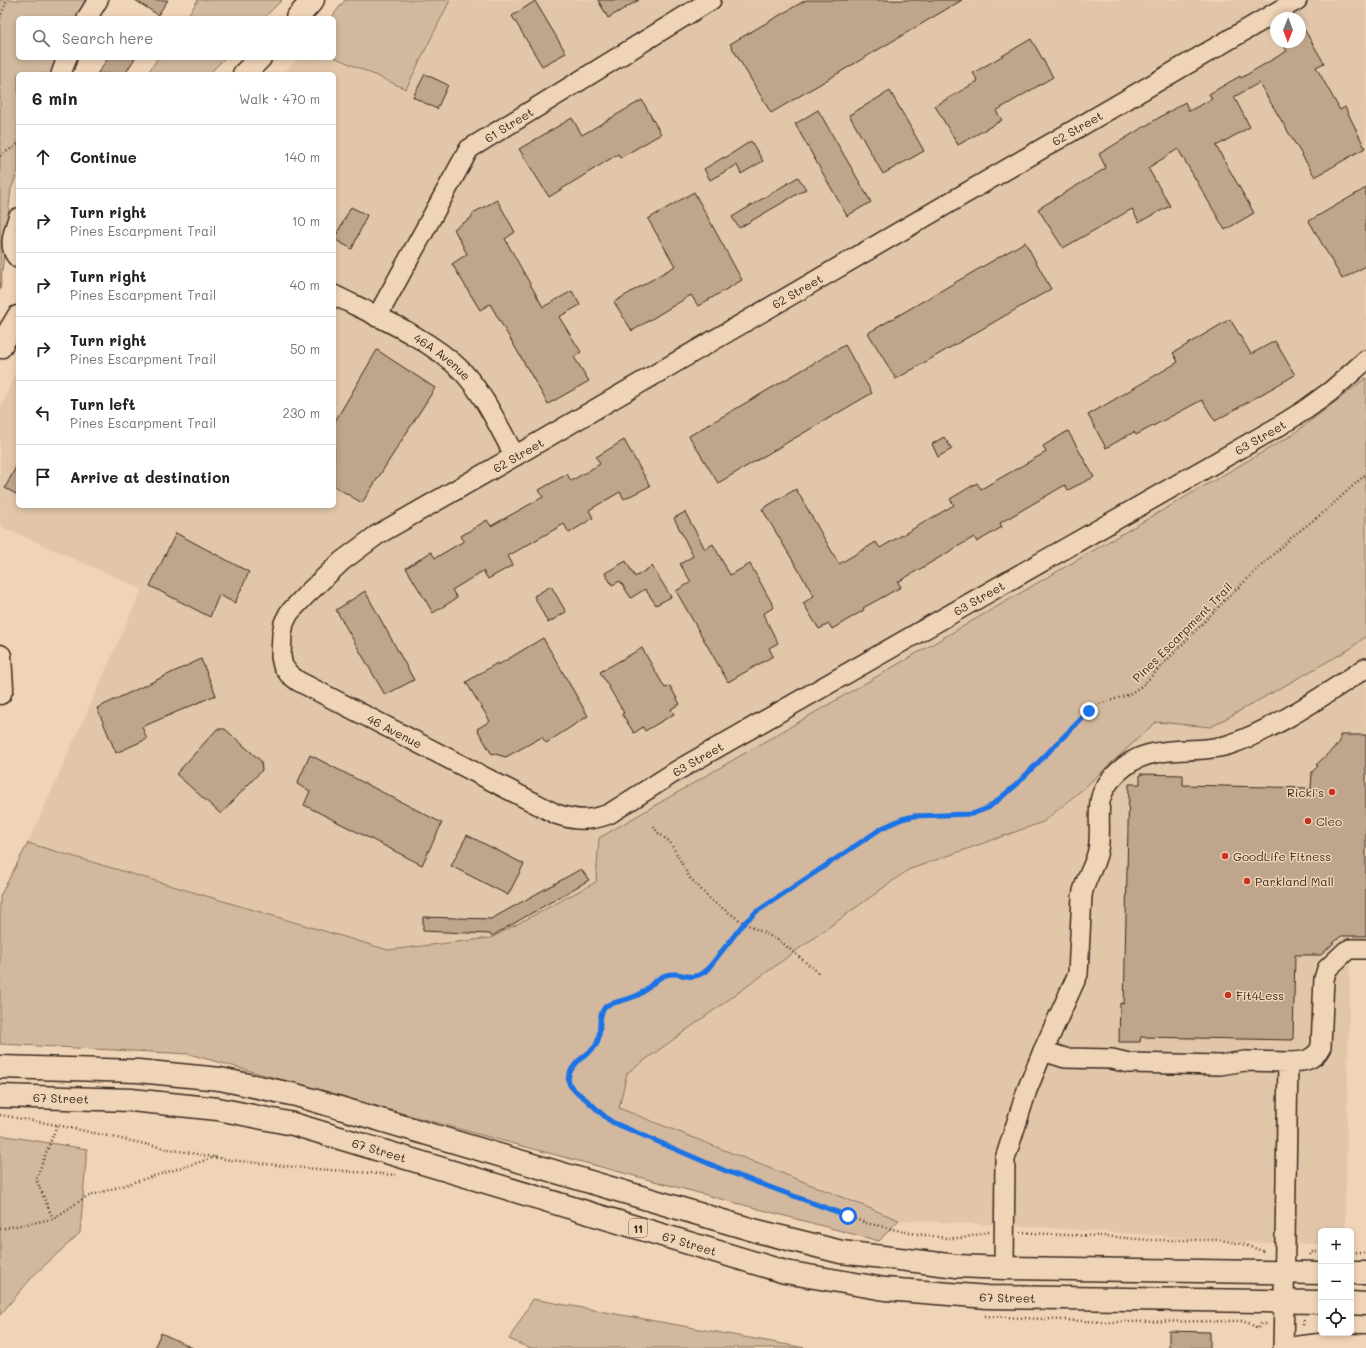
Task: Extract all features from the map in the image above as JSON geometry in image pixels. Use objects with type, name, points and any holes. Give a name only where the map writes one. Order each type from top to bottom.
[{"type":"main road","points":[[299,16],[313,0]]},
{"type":"main road","points":[[246,72],[258,60]]},
{"type":"main road","points":[[0,347],[16,320]]},
{"type":"main road","points":[[0,656],[2,688],[0,693]]},
{"type":"main road","points":[[0,1067],[138,1071],[220,1079],[296,1095],[757,1231],[842,1252],[957,1266],[1318,1273]]},
{"type":"main road","name":"67 Street","points":[[0,1096],[131,1100],[218,1109],[293,1124],[785,1272],[885,1289],[988,1296],[1318,1302]]},
{"type":"main road","points":[[1354,1273],[1366,1273]]},
{"type":"main road","points":[[1354,1303],[1366,1304]]},
{"type":"street","points":[[88,16],[98,0]]},
{"type":"street","name":"61 Street","points":[[377,317],[469,148],[711,0]]},
{"type":"street","name":"62 Street","points":[[307,594],[342,561],[377,535],[1296,0]]},
{"type":"street","points":[[62,72],[67,60]]},
{"type":"street","points":[[16,226],[12,242],[16,254]]},
{"type":"street","name":"46A Avenue","points":[[336,296],[434,348],[462,372],[479,394],[515,456]]},
{"type":"street","name":"63 Street","points":[[584,820],[609,814],[685,766],[1276,428],[1305,410],[1331,391],[1366,360]]},
{"type":"street","name":"46 Avenue","points":[[307,594],[289,613],[284,623],[281,649],[283,666],[289,674],[298,681],[556,814],[572,819],[584,820]]},
{"type":"street","points":[[1004,1268],[1005,1159],[1027,1090],[1042,1051],[1078,974],[1082,896],[1084,887],[1092,871],[1098,849],[1100,802],[1106,786],[1118,771],[1147,755],[1219,748],[1243,739],[1300,710],[1366,668]]},
{"type":"street","points":[[1042,1051],[1065,1058],[1112,1059],[1129,1063],[1220,1065],[1245,1061],[1288,1062],[1307,1060],[1318,1053],[1321,1048],[1324,979],[1328,966],[1350,949],[1366,949]]},
{"type":"street","points":[[1288,1062],[1285,1273],[1282,1348],[1323,1343],[1366,1344]]},
{"type":"path","points":[[0,18],[7,0]]},
{"type":"path","points":[[0,156],[16,145]]},
{"type":"path","name":"Pines Escarpment Trail","points":[[989,1231],[962,1238],[946,1238],[910,1233],[860,1221],[726,1171],[612,1122],[602,1116],[589,1102],[573,1090],[569,1084],[569,1074],[578,1061],[596,1045],[604,1009],[610,1004],[638,995],[663,976],[676,974],[696,977],[701,974],[707,970],[744,923],[756,912],[882,828],[902,819],[914,816],[972,814],[988,808],[1015,786],[1089,711],[1099,704],[1128,695],[1143,685],[1224,601],[1293,536],[1324,512],[1366,474]]},
{"type":"path","points":[[654,826],[657,832],[670,842],[690,878],[712,901],[744,923],[780,940],[820,974]]},
{"type":"path","points":[[53,1219],[36,1179],[57,1125]]},
{"type":"path","points":[[0,1229],[53,1219],[86,1197],[216,1157]]},
{"type":"path","points":[[1016,1232],[1104,1236],[1149,1240],[1220,1240],[1242,1244],[1266,1252]]},
{"type":"path","points":[[1311,1252],[1318,1252]]},
{"type":"path","points":[[1354,1253],[1366,1253]]},
{"type":"shaded area","points":[[0,0],[90,0],[83,16],[16,16],[16,60],[65,60],[60,72],[16,72],[16,176],[11,189],[0,290]]},
{"type":"shaded area","points":[[198,0],[282,0],[266,16],[187,16]]},
{"type":"shaded area","points":[[345,0],[450,0],[406,89],[336,58],[336,16],[333,16]]},
{"type":"shaded area","points":[[450,0],[1366,0],[1366,378],[1292,435],[599,838],[596,882],[491,938],[388,950],[195,898],[28,843],[142,589],[0,526],[0,409],[16,373],[16,508],[336,508],[336,72],[285,72],[296,60],[336,60],[336,58],[405,89]]},
{"type":"shaded area","points":[[157,60],[223,60],[211,72],[148,72]]},
{"type":"shaded area","points":[[1366,378],[1366,636],[1350,649],[1211,727],[1156,722],[1084,788],[1043,822],[908,870],[627,1073],[619,1108],[899,1220],[879,1241],[481,1135],[189,1054],[0,1044],[0,896],[28,843],[388,950],[491,938],[596,882],[599,838],[1292,435]]},
{"type":"shaded area","points":[[1366,636],[1366,958],[1350,958],[1345,1228],[1318,1228],[1318,1244],[1265,1243],[1021,1226],[899,1220],[619,1108],[627,1073],[908,870],[1043,822],[1084,788],[1156,721],[1211,726],[1350,649]]},
{"type":"shaded area","points":[[0,1135],[87,1149],[80,1233],[34,1275],[0,1315]]},
{"type":"shaded area","points":[[533,1299],[805,1348],[529,1348],[509,1339]]},
{"type":"building","points":[[135,0],[168,0],[158,15]]},
{"type":"building","points":[[598,0],[639,0],[608,18]]},
{"type":"building","points":[[806,0],[962,0],[771,113],[730,44]]},
{"type":"building","points":[[535,1],[566,53],[542,66],[512,16]]},
{"type":"building","points":[[1306,32],[1324,63],[1316,67],[1340,110],[1345,107],[1365,148],[1315,177],[1259,83],[1234,97],[1250,127],[1216,146],[1254,213],[1225,230],[1178,149],[1148,168],[1170,206],[1139,222],[1132,209],[1063,248],[1038,209],[1106,168],[1099,154],[1185,102],[1189,111],[1212,99],[1209,94],[1240,76],[1241,78],[1287,51],[1285,48],[1306,48]]},
{"type":"building","points":[[1031,39],[1053,77],[996,111],[1002,120],[958,145],[935,106],[978,81],[973,73]]},
{"type":"building","points":[[107,60],[134,60],[126,72],[98,72]]},
{"type":"building","points":[[425,74],[448,85],[437,109],[413,97]]},
{"type":"building","points":[[890,91],[924,151],[883,174],[849,115]]},
{"type":"building","points":[[642,100],[661,134],[620,158],[618,154],[549,197],[519,149],[572,118],[582,135]]},
{"type":"building","points":[[818,110],[871,202],[847,216],[795,124]]},
{"type":"building","points":[[751,141],[763,161],[741,174],[737,165],[710,180],[704,169],[724,157],[725,158]]},
{"type":"building","points":[[798,177],[806,189],[739,228],[732,217]]},
{"type":"building","points":[[1366,188],[1366,266],[1342,279],[1309,221]]},
{"type":"building","points":[[694,192],[742,280],[698,306],[691,295],[632,331],[614,302],[675,266],[648,219]]},
{"type":"building","points":[[497,200],[515,232],[505,239],[543,307],[572,291],[580,305],[559,317],[581,352],[574,357],[589,381],[548,404],[490,304],[480,310],[452,264],[467,254],[454,229],[471,218],[473,213]]},
{"type":"building","points":[[351,207],[367,215],[352,249],[336,240],[336,235]]},
{"type":"building","points":[[1025,242],[1051,289],[896,379],[868,333]]},
{"type":"building","points":[[1230,319],[1251,354],[1275,341],[1295,375],[1215,421],[1202,400],[1136,435],[1134,432],[1106,448],[1088,415],[1178,362],[1173,353]]},
{"type":"building","points":[[845,345],[872,393],[718,483],[689,436]]},
{"type":"building","points":[[377,350],[435,388],[362,503],[336,487],[336,420]]},
{"type":"building","points":[[1068,431],[1094,477],[1068,490],[1065,485],[1000,523],[1002,527],[977,542],[974,537],[898,582],[901,587],[863,608],[864,610],[832,629],[829,624],[819,629],[803,603],[814,596],[762,509],[796,489],[839,564],[876,542],[880,548],[954,505],[950,499],[977,483],[981,489],[1046,452],[1043,446]]},
{"type":"building","points":[[944,437],[952,449],[938,457],[932,444]]},
{"type":"building","points":[[624,440],[650,486],[624,499],[620,492],[589,510],[593,518],[569,533],[564,524],[508,556],[513,565],[488,579],[483,571],[452,590],[457,598],[433,613],[406,568],[431,552],[435,558],[464,541],[461,536],[487,520],[491,526],[543,497],[539,490],[567,474],[571,481],[600,464],[596,457]]},
{"type":"building","points":[[16,467],[16,494],[5,488]]},
{"type":"building","points":[[685,512],[705,549],[713,544],[730,575],[750,564],[774,607],[763,614],[778,643],[769,648],[773,656],[728,682],[676,591],[691,582],[680,564],[693,556],[674,518]]},
{"type":"building","points":[[176,533],[249,572],[235,603],[219,595],[210,617],[150,586]]},
{"type":"building","points":[[626,561],[635,577],[652,566],[671,597],[656,605],[645,589],[631,598],[620,581],[612,585],[605,573]]},
{"type":"building","points":[[551,586],[566,612],[548,623],[534,596]]},
{"type":"building","points":[[365,591],[414,680],[385,695],[336,610]]},
{"type":"building","points":[[543,638],[588,716],[546,743],[542,737],[506,757],[491,753],[477,729],[490,721],[466,682]]},
{"type":"building","points":[[642,648],[665,688],[670,686],[680,704],[671,709],[674,714],[645,731],[643,727],[634,733],[622,714],[624,713],[600,672]]},
{"type":"building","points":[[201,659],[216,695],[142,727],[147,739],[116,753],[97,708]]},
{"type":"building","points":[[217,729],[225,729],[261,761],[262,770],[221,814],[176,774]]},
{"type":"building","name":"Parkland Mall","points":[[1340,735],[1366,735],[1366,936],[1341,936],[1321,955],[1295,955],[1293,1040],[1141,1037],[1140,1042],[1119,1042],[1120,1003],[1124,1004],[1129,784],[1140,784],[1140,774],[1183,775],[1183,785],[1311,788],[1312,772],[1318,766],[1316,765],[1340,742]]},
{"type":"building","points":[[310,755],[442,823],[422,865],[304,805],[310,791],[297,784]]},
{"type":"building","points":[[467,835],[524,864],[508,895],[451,866]]},
{"type":"building","points":[[581,869],[589,880],[492,936],[490,934],[423,931],[423,917],[491,919]]},
{"type":"building","points":[[1169,1331],[1210,1332],[1210,1348],[1169,1348]]},
{"type":"building","points":[[161,1333],[193,1348],[154,1348]]},
{"type":"place","name":"Ricki's","points":[[1332,792]]},
{"type":"place","name":"Cleo","points":[[1308,821]]},
{"type":"place","name":"GoodLife Fitness","points":[[1225,856]]},
{"type":"place","name":"Parkland Mall","points":[[1247,881]]},
{"type":"place","name":"Fit4Less","points":[[1228,995]]},
{"type":"route","points":[[848,1216],[726,1171],[612,1122],[602,1116],[589,1102],[573,1090],[569,1084],[569,1074],[581,1057],[596,1045],[602,1015],[606,1006],[638,995],[663,976],[676,974],[696,977],[701,974],[707,970],[744,923],[756,912],[882,828],[902,819],[914,816],[972,814],[988,808],[1015,786],[1089,711]]}]
